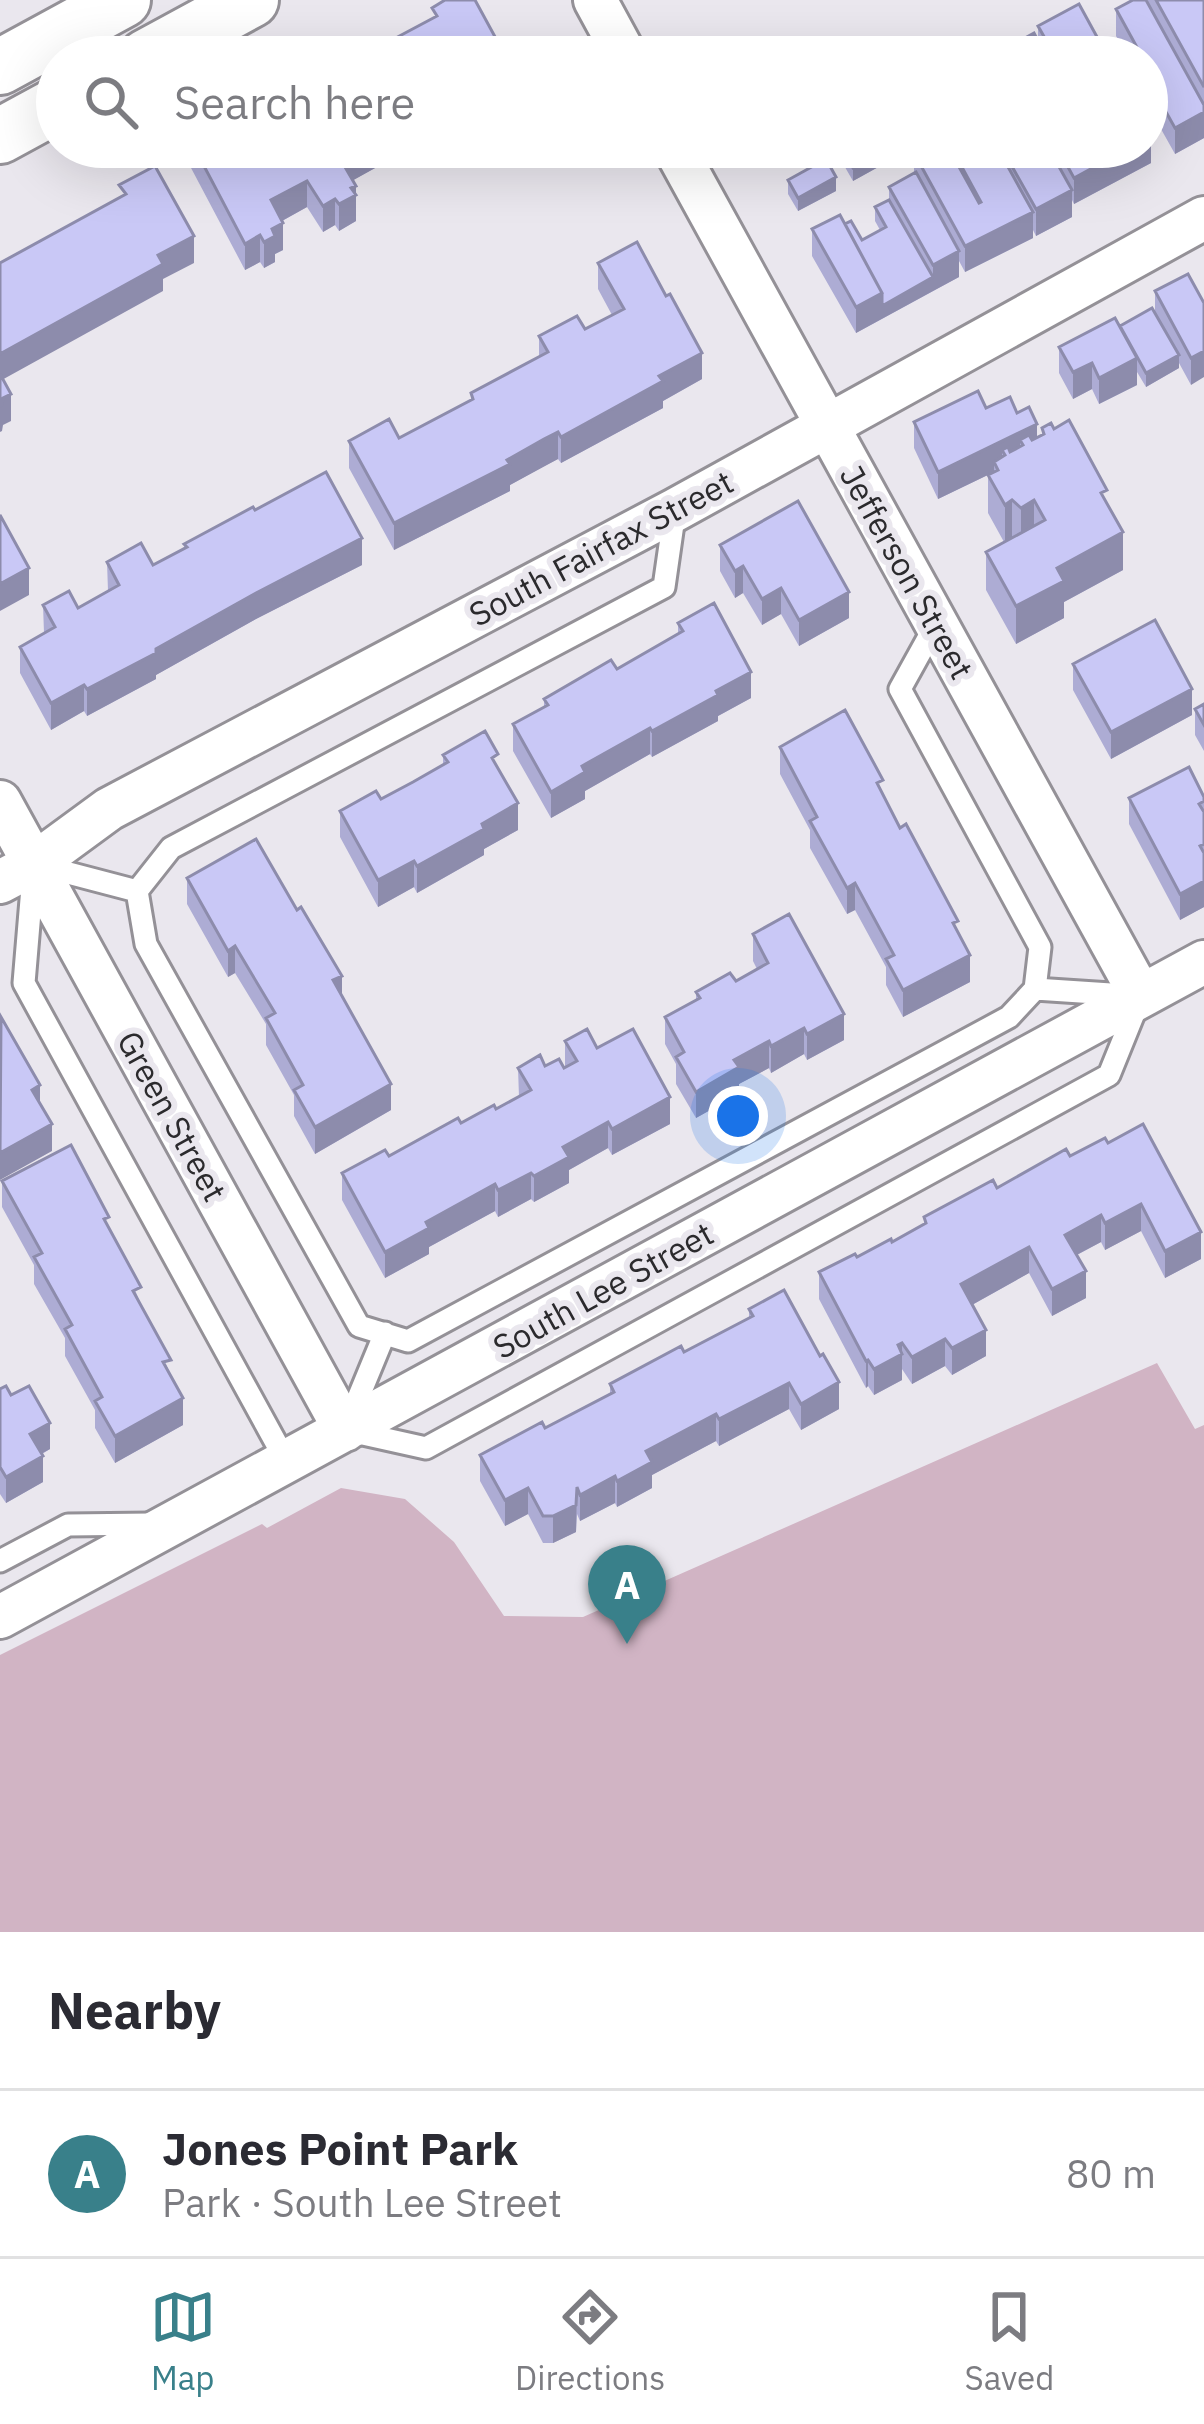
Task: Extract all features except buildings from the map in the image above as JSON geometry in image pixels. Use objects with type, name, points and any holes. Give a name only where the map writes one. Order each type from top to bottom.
[{"type":"street","points":[[57,36],[123,0]]},
{"type":"street","points":[[185,36],[251,0]]},
{"type":"street","points":[[595,0],[615,36]]},
{"type":"street","points":[[0,67],[36,47]]},
{"type":"street","points":[[0,136],[36,116]]},
{"type":"street","name":"Jefferson Street","points":[[685,168],[1141,996]]},
{"type":"street","name":"South Fairfax Street","points":[[17,873],[109,809],[675,510],[1204,218]]},
{"type":"street","name":"Green Street","points":[[0,802],[17,873],[345,1430]]},
{"type":"street","name":"South Lee Street","points":[[0,1617],[1204,962]]},
{"type":"lane","points":[[675,510],[664,587],[171,848],[137,891],[146,944],[359,1326],[408,1341],[1009,1017],[1035,989],[1040,947],[900,689],[936,625]]},
{"type":"lane","points":[[137,891],[17,873],[24,983],[286,1461]]},
{"type":"lane","points":[[1035,989],[1141,996]]},
{"type":"lane","points":[[345,1430],[385,1333]]},
{"type":"lane","points":[[0,1562],[68,1525],[170,1524]]},
{"type":"shaded area","points":[[1157,1363],[1195,1429],[1204,1425],[1204,1932],[0,1932],[0,1655],[262,1524],[267,1528],[341,1488],[405,1499],[454,1542],[504,1616],[583,1617]]},
{"type":"place","name":"Jones Point Park","points":[[627,1644]]}]
